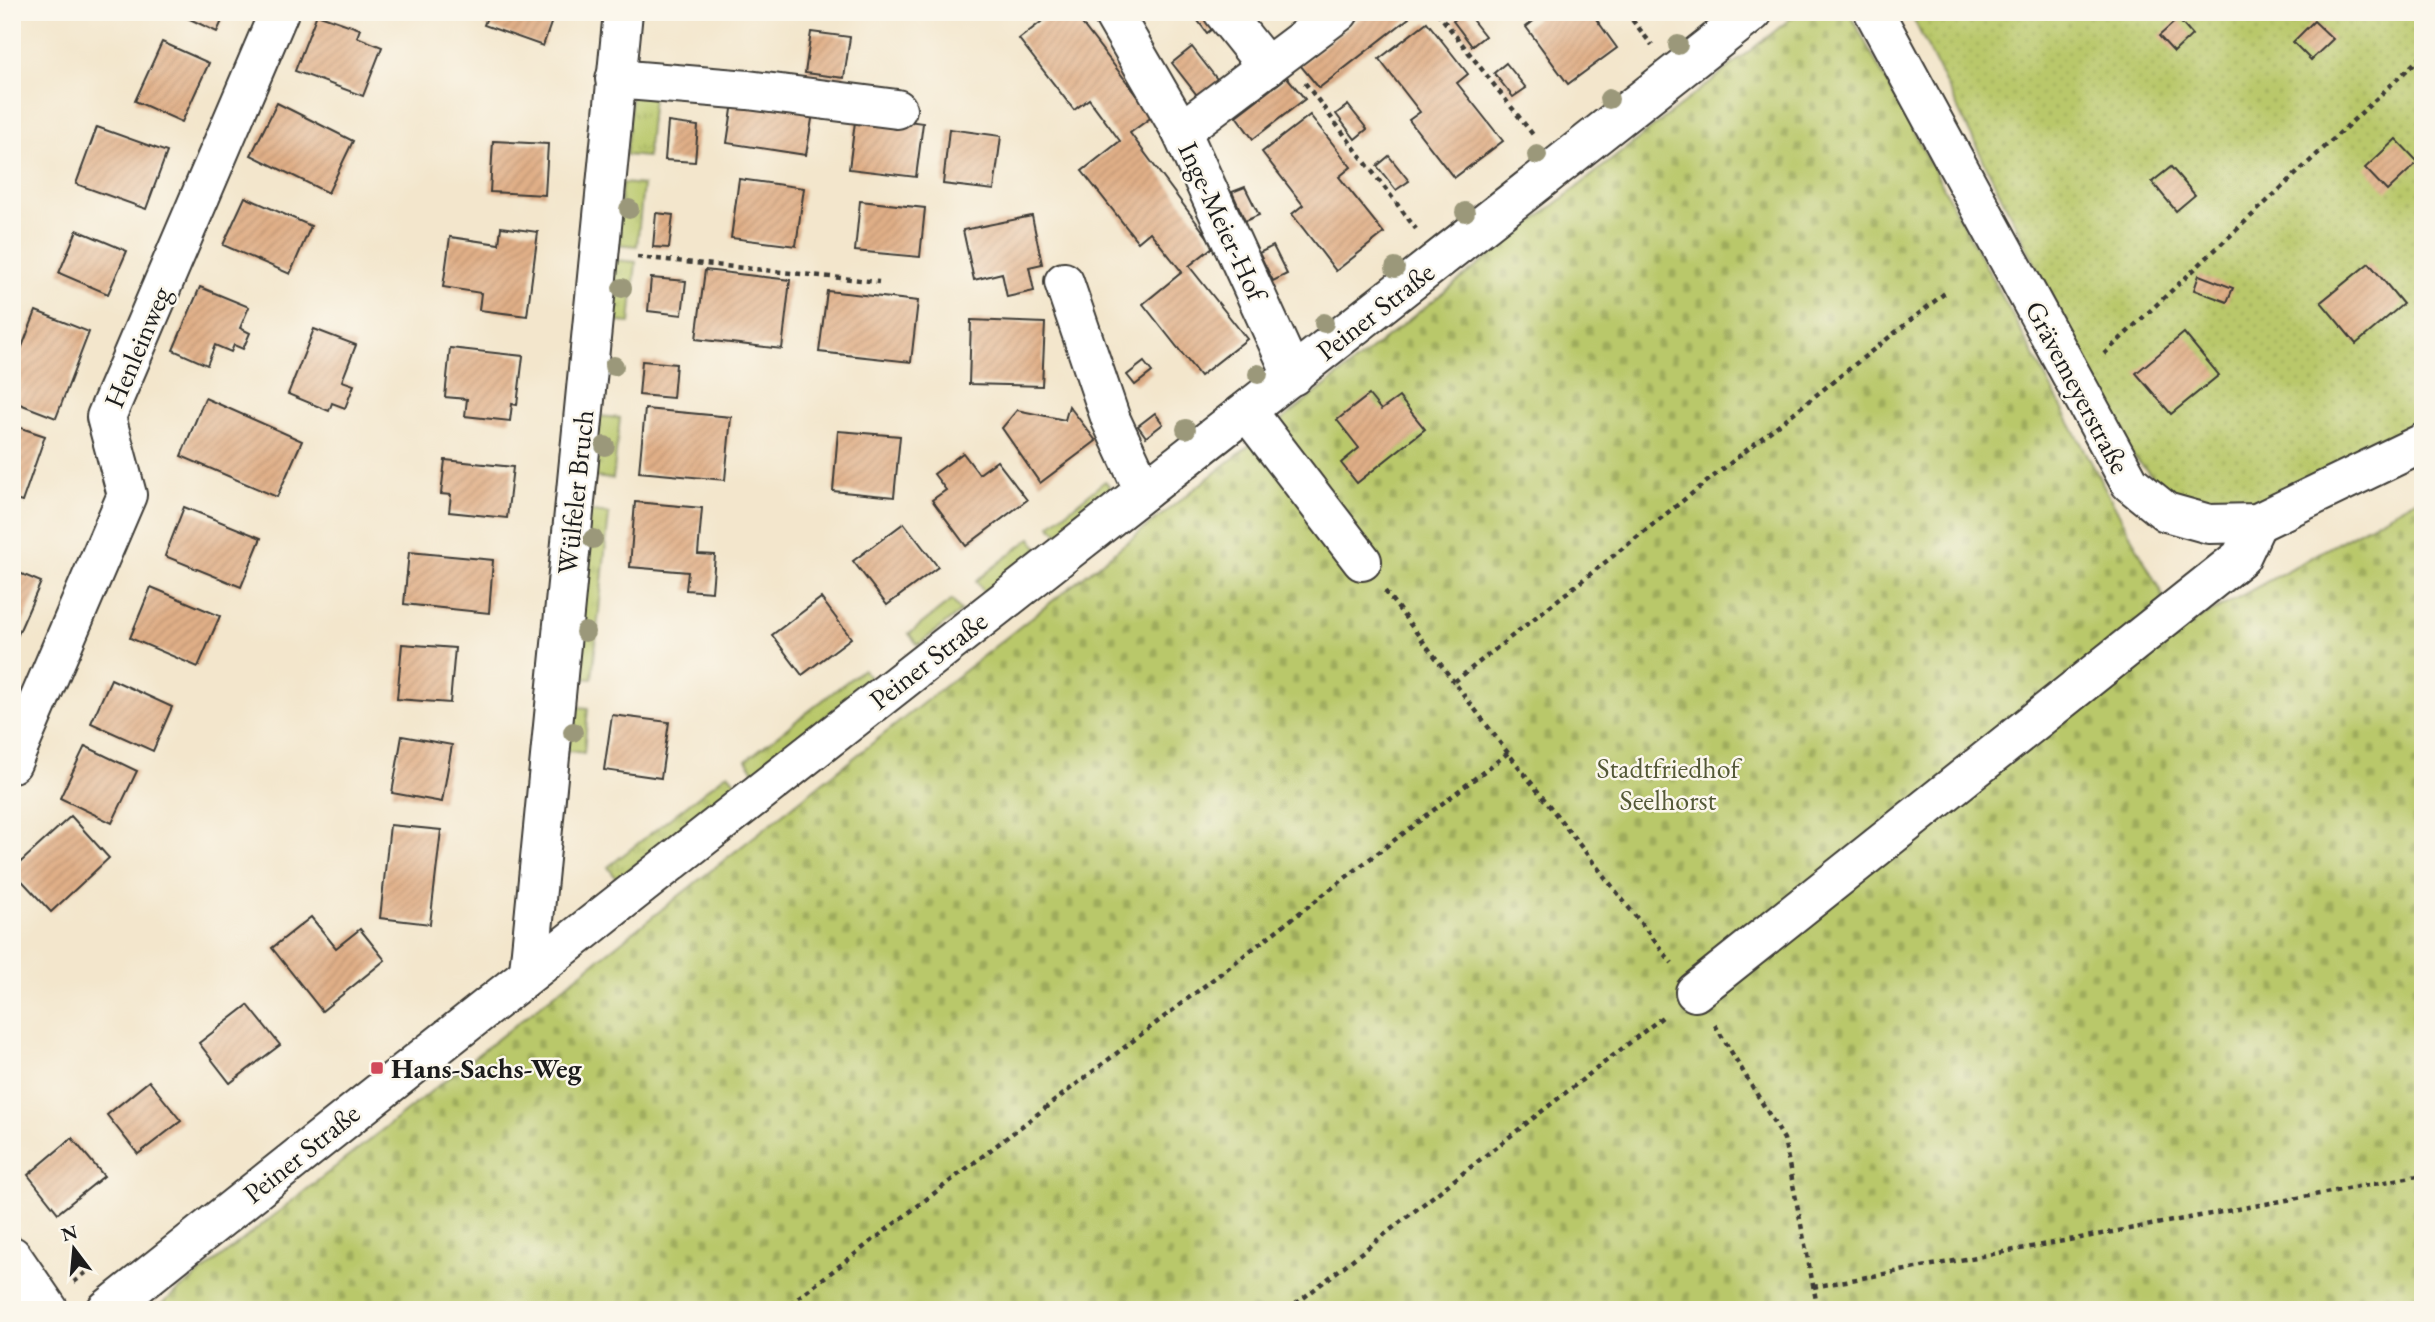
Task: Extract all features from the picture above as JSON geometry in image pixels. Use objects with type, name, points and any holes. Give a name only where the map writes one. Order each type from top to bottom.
[{"type":"street","name":"Henleinweg","points":[[12,763],[127,495],[106,417],[279,12]]},
{"type":"street","name":"Wülfeler Bruch","points":[[529,971],[623,12]]},
{"type":"street","points":[[1112,12],[1181,131]]},
{"type":"street","points":[[1223,12],[1275,60]]},
{"type":"street","name":"Peiner Straße","points":[[106,1310],[529,971],[1293,376],[1753,12]]},
{"type":"street","name":"Grävemeyerstraße","points":[[1874,12],[2130,483],[2166,512],[2208,524],[2257,523],[2420,444]]},
{"type":"street","name":"Inge-Meier-Hof","points":[[1293,376],[1181,131],[1337,13]]},
{"type":"street","points":[[615,79],[748,90],[897,109]]},
{"type":"street","points":[[1064,282],[1111,420],[1144,491]]},
{"type":"street","points":[[1247,411],[1362,562]]},
{"type":"street","points":[[1695,992],[2241,557],[2257,523]]},
{"type":"street","points":[[12,1256],[49,1310]]},
{"type":"path","points":[[1437,12],[1537,140]]},
{"type":"path","points":[[1626,12],[1655,49]]},
{"type":"path","points":[[2075,381],[2423,55]]},
{"type":"path","points":[[1275,60],[1419,232]]},
{"type":"path","points":[[599,253],[879,282]]},
{"type":"path","points":[[1454,682],[1945,293]]},
{"type":"path","points":[[1362,562],[1695,992],[1784,1139],[1818,1310]]},
{"type":"path","points":[[782,1310],[1508,753]]},
{"type":"path","points":[[1288,1310],[1695,992]]},
{"type":"path","points":[[1813,1287],[2423,1175]]},
{"type":"green space","name":"Stadtfriedhof Seelhorst","points":[[1799,12],[1849,12],[2181,629],[2423,496],[2423,1310],[154,1310]]},
{"type":"green space","points":[[1910,12],[2423,12],[2423,425],[2242,509],[2165,489],[2128,451]]},
{"type":"green space","points":[[632,94],[653,96],[647,157],[626,155]]},
{"type":"green space","points":[[622,183],[643,185],[637,246],[616,244]]},
{"type":"green space","points":[[615,260],[636,262],[630,323],[609,321]]},
{"type":"green space","points":[[598,416],[620,418],[613,479],[592,477]]},
{"type":"green space","points":[[1105,481],[1114,491],[1059,535],[1050,525]]},
{"type":"green space","points":[[587,511],[609,514],[592,679],[570,677]]},
{"type":"green space","points":[[1031,538],[1039,549],[984,592],[976,581]]},
{"type":"green space","points":[[952,600],[961,611],[918,645],[909,634]]},
{"type":"green space","points":[[863,669],[872,680],[755,772],[746,760]]},
{"type":"green space","points":[[567,706],[588,708],[584,753],[562,750]]},
{"type":"green space","points":[[728,773],[738,785],[617,879],[608,867]]},
{"type":"building","points":[[175,12],[226,12],[217,32]]},
{"type":"building","points":[[489,12],[555,12],[543,46],[484,25]]},
{"type":"building","points":[[1054,12],[1073,12],[1153,116],[1130,133],[1214,246],[1189,266],[1247,339],[1200,376],[1143,304],[1182,272],[1150,232],[1138,242],[1082,171],[1120,141],[1089,99],[1074,110],[1019,39]]},
{"type":"building","points":[[1208,12],[1217,25],[1207,33],[1193,14]]},
{"type":"building","points":[[1368,12],[1405,12],[1409,18],[1319,88],[1300,65]]},
{"type":"building","points":[[1466,12],[1485,36],[1472,46],[1453,21]]},
{"type":"building","points":[[1533,12],[1591,12],[1617,48],[1568,84],[1526,27],[1537,18]]},
{"type":"building","points":[[317,14],[360,29],[357,37],[382,47],[363,96],[295,71]]},
{"type":"building","points":[[2178,19],[2192,35],[2174,52],[2159,36]]},
{"type":"building","points":[[2314,21],[2333,39],[2311,60],[2293,42]]},
{"type":"building","points":[[1427,22],[1468,74],[1457,83],[1503,141],[1454,178],[1409,120],[1420,112],[1379,59]]},
{"type":"building","points":[[811,32],[850,37],[844,78],[805,73]]},
{"type":"building","points":[[162,42],[209,63],[182,122],[135,101]]},
{"type":"building","points":[[1192,47],[1220,83],[1200,99],[1172,63]]},
{"type":"building","points":[[1506,63],[1526,88],[1513,97],[1494,73]]},
{"type":"building","points":[[1287,77],[1305,99],[1253,139],[1236,116]]},
{"type":"building","points":[[734,96],[814,107],[806,155],[727,143]]},
{"type":"building","points":[[277,103],[353,141],[328,193],[251,155]]},
{"type":"building","points":[[1348,105],[1367,129],[1355,139],[1336,114]]},
{"type":"building","points":[[856,114],[923,123],[916,177],[849,169]]},
{"type":"building","points":[[1310,115],[1351,167],[1339,177],[1384,233],[1336,271],[1292,214],[1303,205],[1262,152]]},
{"type":"building","points":[[668,122],[698,126],[695,162],[665,160]]},
{"type":"building","points":[[97,127],[167,152],[146,209],[76,184]]},
{"type":"building","points":[[949,129],[1001,136],[994,190],[943,184]]},
{"type":"building","points":[[2396,139],[2418,162],[2387,191],[2365,168]]},
{"type":"building","points":[[493,141],[548,144],[545,195],[490,192]]},
{"type":"building","points":[[1389,156],[1409,181],[1396,190],[1377,166]]},
{"type":"building","points":[[2171,167],[2195,195],[2176,211],[2152,182]]},
{"type":"building","points":[[739,179],[804,188],[796,246],[731,238]]},
{"type":"building","points":[[1245,187],[1259,215],[1245,221],[1232,192]]},
{"type":"building","points":[[245,197],[311,226],[290,274],[223,245]]},
{"type":"building","points":[[860,201],[925,208],[920,257],[855,251]]},
{"type":"building","points":[[656,213],[673,215],[669,248],[653,247]]},
{"type":"building","points":[[1032,216],[1042,264],[1029,267],[1034,291],[1007,297],[1002,273],[974,280],[963,230]]},
{"type":"building","points":[[501,227],[538,232],[527,316],[479,310],[481,293],[443,287],[450,237],[499,244]]},
{"type":"building","points":[[77,230],[127,251],[108,294],[59,273]]},
{"type":"building","points":[[1273,246],[1287,274],[1273,281],[1259,253]]},
{"type":"building","points":[[2369,263],[2403,304],[2356,344],[2321,302]]},
{"type":"building","points":[[705,270],[790,280],[782,349],[696,339]]},
{"type":"building","points":[[2199,275],[2233,288],[2227,302],[2194,290]]},
{"type":"building","points":[[651,278],[686,281],[682,315],[648,311]]},
{"type":"building","points":[[200,287],[249,307],[240,328],[250,333],[243,349],[234,345],[231,352],[215,345],[207,365],[173,350]]},
{"type":"building","points":[[827,291],[918,301],[911,362],[819,352]]},
{"type":"building","points":[[36,311],[89,332],[56,418],[12,401],[12,349],[20,352]]},
{"type":"building","points":[[971,320],[1045,323],[1042,386],[969,384]]},
{"type":"building","points":[[314,329],[356,345],[342,381],[354,385],[345,408],[332,403],[329,411],[288,394]]},
{"type":"building","points":[[2184,333],[2219,375],[2171,414],[2136,373]]},
{"type":"building","points":[[450,348],[523,356],[517,405],[512,404],[510,421],[465,416],[467,399],[445,397]]},
{"type":"building","points":[[642,361],[676,364],[673,398],[639,395]]},
{"type":"building","points":[[1144,362],[1152,372],[1135,385],[1127,375]]},
{"type":"building","points":[[1369,395],[1381,410],[1399,397],[1425,429],[1357,483],[1341,463],[1359,448],[1337,420]]},
{"type":"building","points":[[205,398],[302,441],[277,497],[181,456]]},
{"type":"building","points":[[1069,406],[1096,441],[1040,483],[1002,428],[1017,410],[1065,420]]},
{"type":"building","points":[[645,409],[731,417],[725,480],[639,472]]},
{"type":"building","points":[[1155,413],[1163,424],[1146,437],[1138,426]]},
{"type":"building","points":[[12,425],[45,436],[22,502],[12,499]]},
{"type":"building","points":[[838,431],[900,436],[894,497],[833,491]]},
{"type":"building","points":[[963,453],[979,474],[997,461],[1027,500],[966,546],[932,500],[946,490],[934,474]]},
{"type":"building","points":[[445,460],[513,467],[507,518],[449,512],[451,495],[441,494]]},
{"type":"building","points":[[635,502],[702,508],[698,554],[715,555],[712,592],[686,590],[688,572],[630,567]]},
{"type":"building","points":[[184,507],[261,538],[241,587],[165,556]]},
{"type":"building","points":[[904,523],[938,567],[887,605],[853,561]]},
{"type":"building","points":[[409,552],[493,560],[489,613],[404,604]]},
{"type":"building","points":[[12,570],[41,582],[12,648]]},
{"type":"building","points":[[151,587],[220,616],[198,667],[130,638]]},
{"type":"building","points":[[821,598],[851,638],[802,675],[772,635]]},
{"type":"building","points":[[402,644],[455,648],[450,703],[397,699]]},
{"type":"building","points":[[111,679],[172,707],[153,751],[91,723]]},
{"type":"building","points":[[612,715],[669,722],[661,778],[604,770]]},
{"type":"building","points":[[402,736],[452,745],[442,802],[392,793]]},
{"type":"building","points":[[85,746],[137,771],[112,823],[60,798]]},
{"type":"building","points":[[71,816],[109,858],[51,912],[12,870]]},
{"type":"building","points":[[390,825],[441,830],[430,924],[380,918]]},
{"type":"building","points":[[311,917],[336,948],[360,929],[385,960],[322,1011],[272,948]]},
{"type":"building","points":[[248,1005],[280,1045],[230,1083],[199,1043]]},
{"type":"building","points":[[149,1081],[181,1121],[138,1154],[107,1115]]},
{"type":"building","points":[[72,1138],[104,1176],[58,1213],[28,1175]]},
{"type":"place","name":"Hans-Sachs-Weg","points":[[377,1068]]}]
